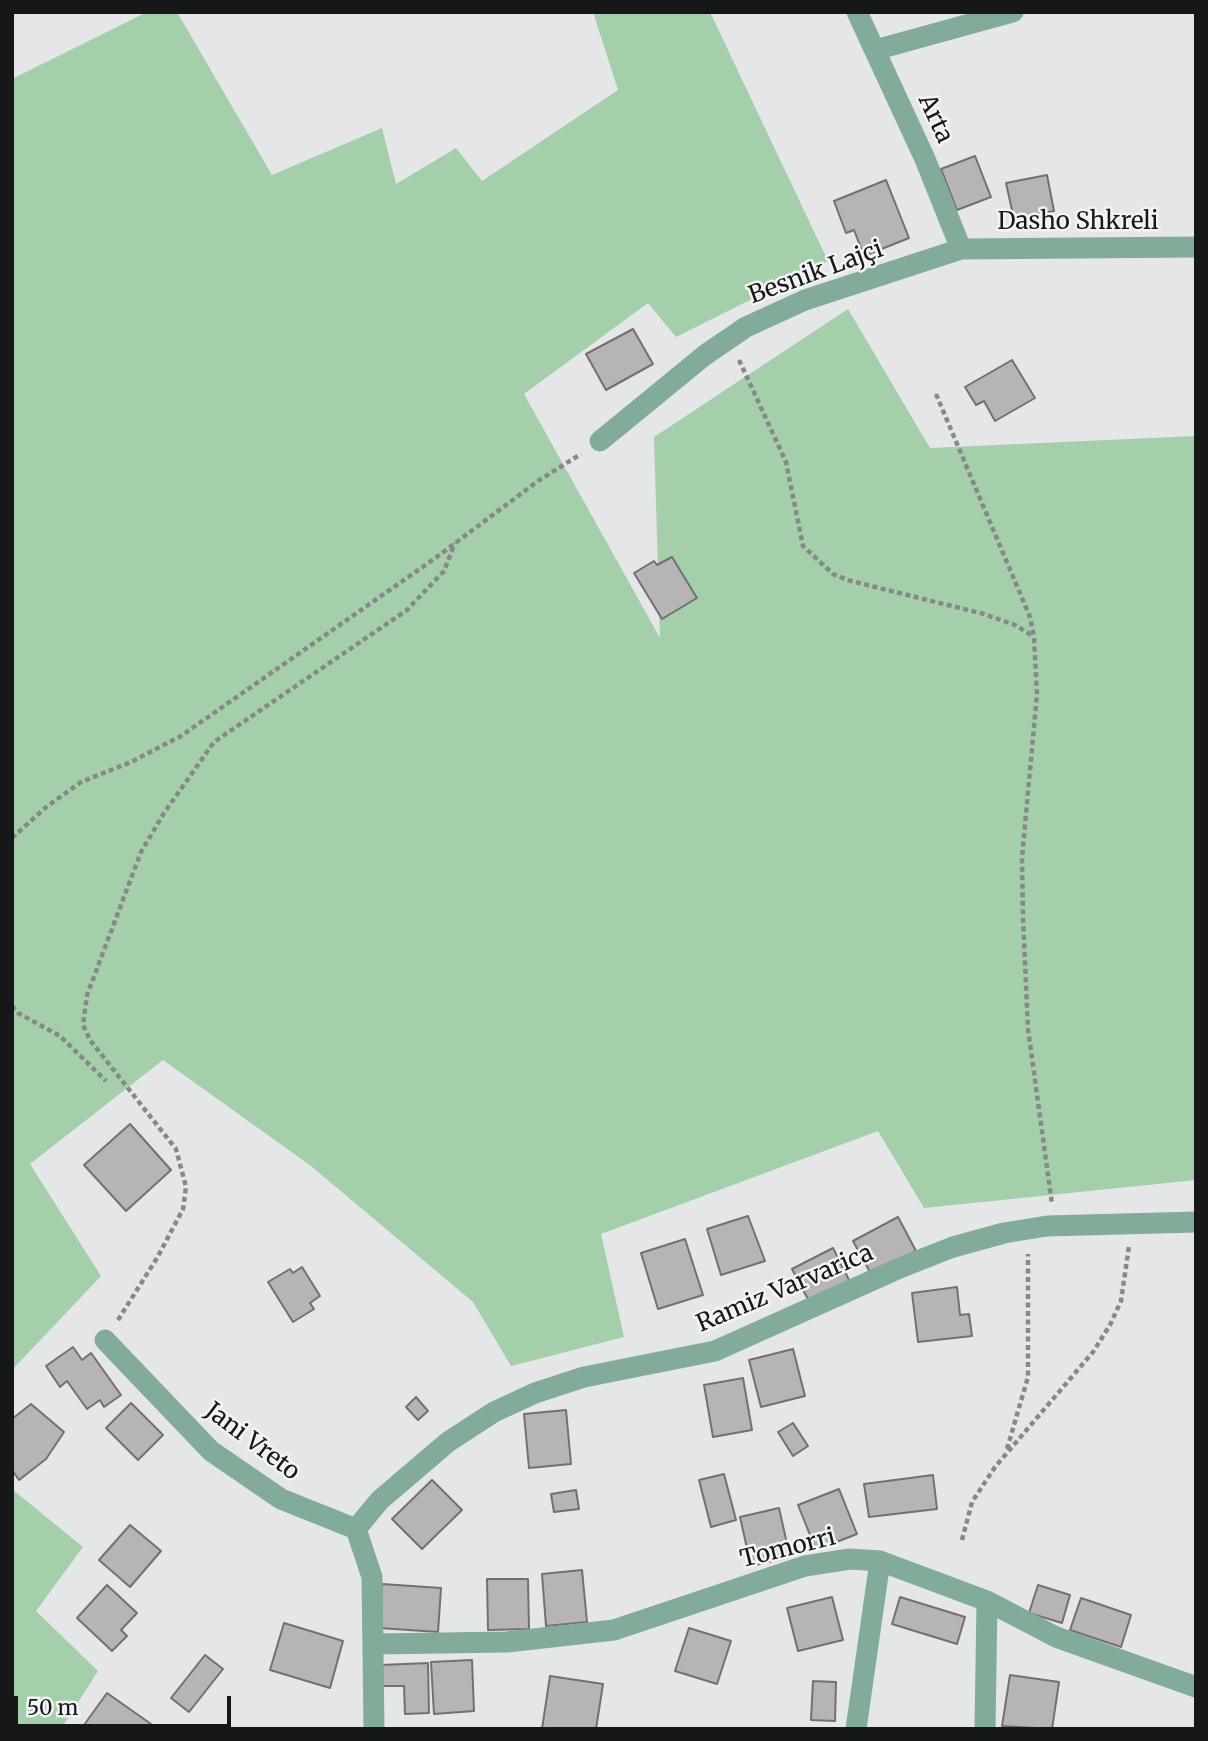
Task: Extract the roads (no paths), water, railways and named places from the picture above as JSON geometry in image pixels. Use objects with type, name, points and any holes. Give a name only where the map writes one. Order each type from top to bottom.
[{"type":"street","name":"Arta","points":[[857,12],[925,159],[961,249]]},
{"type":"street","points":[[875,50],[975,17],[1013,12]]},
{"type":"street","name":"Dasho Shkreli","points":[[961,249],[1196,247]]},
{"type":"street","name":"Besnik Lajçi","points":[[600,441],[746,327],[805,300],[961,249]]},
{"type":"street","name":"Ramiz Varvarica","points":[[356,1529],[380,1500],[448,1442],[494,1412],[535,1393],[584,1377],[715,1351],[953,1247],[1027,1229],[1057,1226],[1196,1223]]},
{"type":"street","name":"Jani Vreto","points":[[105,1340],[211,1451],[281,1499],[356,1529]]},
{"type":"street","points":[[356,1529],[372,1577],[375,1644],[374,1729]]},
{"type":"street","name":"Tomorri","points":[[375,1644],[507,1642],[614,1630],[805,1566],[850,1559],[880,1560],[987,1601],[1056,1637],[1196,1687]]},
{"type":"street","points":[[856,1729],[880,1560]]},
{"type":"street","points":[[985,1729],[987,1601]]}]
